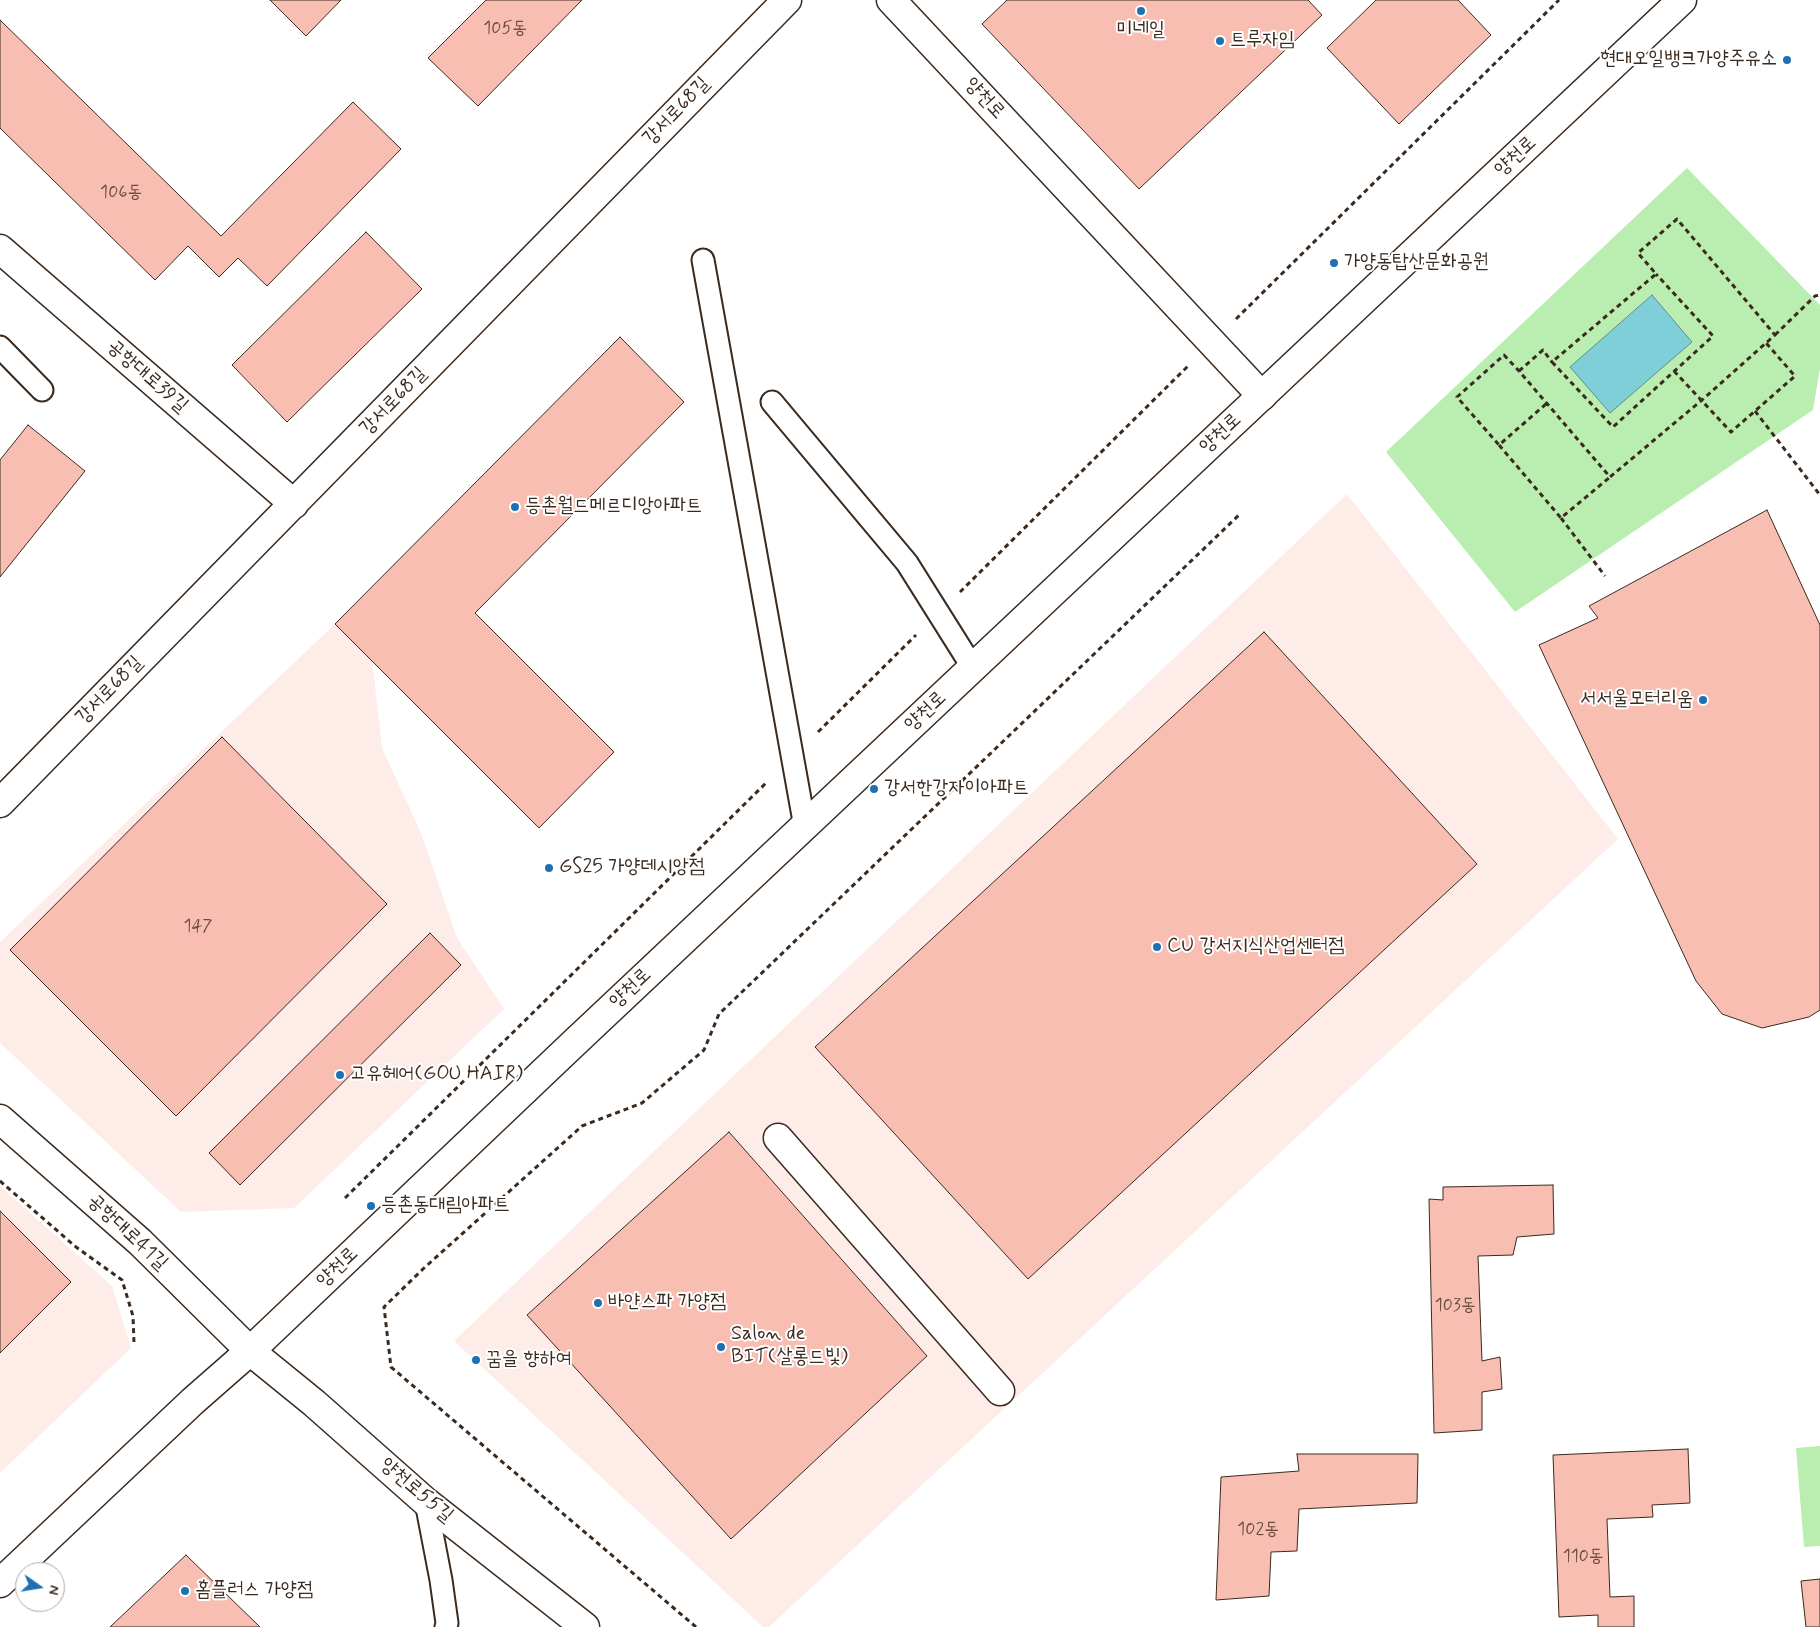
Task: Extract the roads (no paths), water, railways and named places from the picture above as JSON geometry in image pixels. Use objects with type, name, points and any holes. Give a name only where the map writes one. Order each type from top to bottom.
[{"type":"street","name":"강서로68길","points":[[0,803],[786,0]]},
{"type":"street","name":"양천로","points":[[891,0],[1262,396]]},
{"type":"street","name":"양천로","points":[[0,1582],[250,1351],[1682,0]]},
{"type":"street","name":"공항대로39길","points":[[0,250],[294,504]]},
{"type":"street","name":"공항대로41길","points":[[0,1119],[140,1242],[250,1351]]},
{"type":"street","points":[[778,1138],[1000,1391]]},
{"type":"street","name":"양천로55길","points":[[250,1351],[314,1403],[426,1502],[585,1627]]},
{"type":"lane","points":[[703,260],[805,826]]},
{"type":"lane","points":[[0,347],[42,390]]},
{"type":"lane","points":[[772,402],[907,563],[973,668]]},
{"type":"lane","points":[[426,1502],[441,1580],[446,1627]]},
{"type":"water","points":[[1652,295],[1692,342],[1610,413],[1570,367]]},
{"type":"place","name":"미네일","points":[[1141,11]]},
{"type":"place","name":"트루자임","points":[[1220,41]]},
{"type":"place","name":"현대오일뱅크가양주유소","points":[[1787,60]]},
{"type":"place","name":"가양동탑산문화공원","points":[[1334,263]]},
{"type":"place","name":"등촌월드메르디앙아파트","points":[[515,507]]},
{"type":"place","name":"서서울모터리움","points":[[1703,700]]},
{"type":"place","name":"강서한강자이아파트","points":[[874,789]]},
{"type":"place","name":"GS25 가양데시앙점","points":[[549,868]]},
{"type":"place","name":"CU 강서지식산업센터점","points":[[1157,947]]},
{"type":"place","name":"고유헤어(GOU HAIR)","points":[[340,1075]]},
{"type":"place","name":"등촌동대림아파트","points":[[371,1206]]},
{"type":"place","name":"바얀스파 가양점","points":[[598,1303]]},
{"type":"place","name":"Salon de BIT(살롱드빛)","points":[[721,1347]]},
{"type":"place","name":"꿈을 향하여","points":[[476,1360]]},
{"type":"place","name":"홈플러스 가양점","points":[[185,1591]]}]
